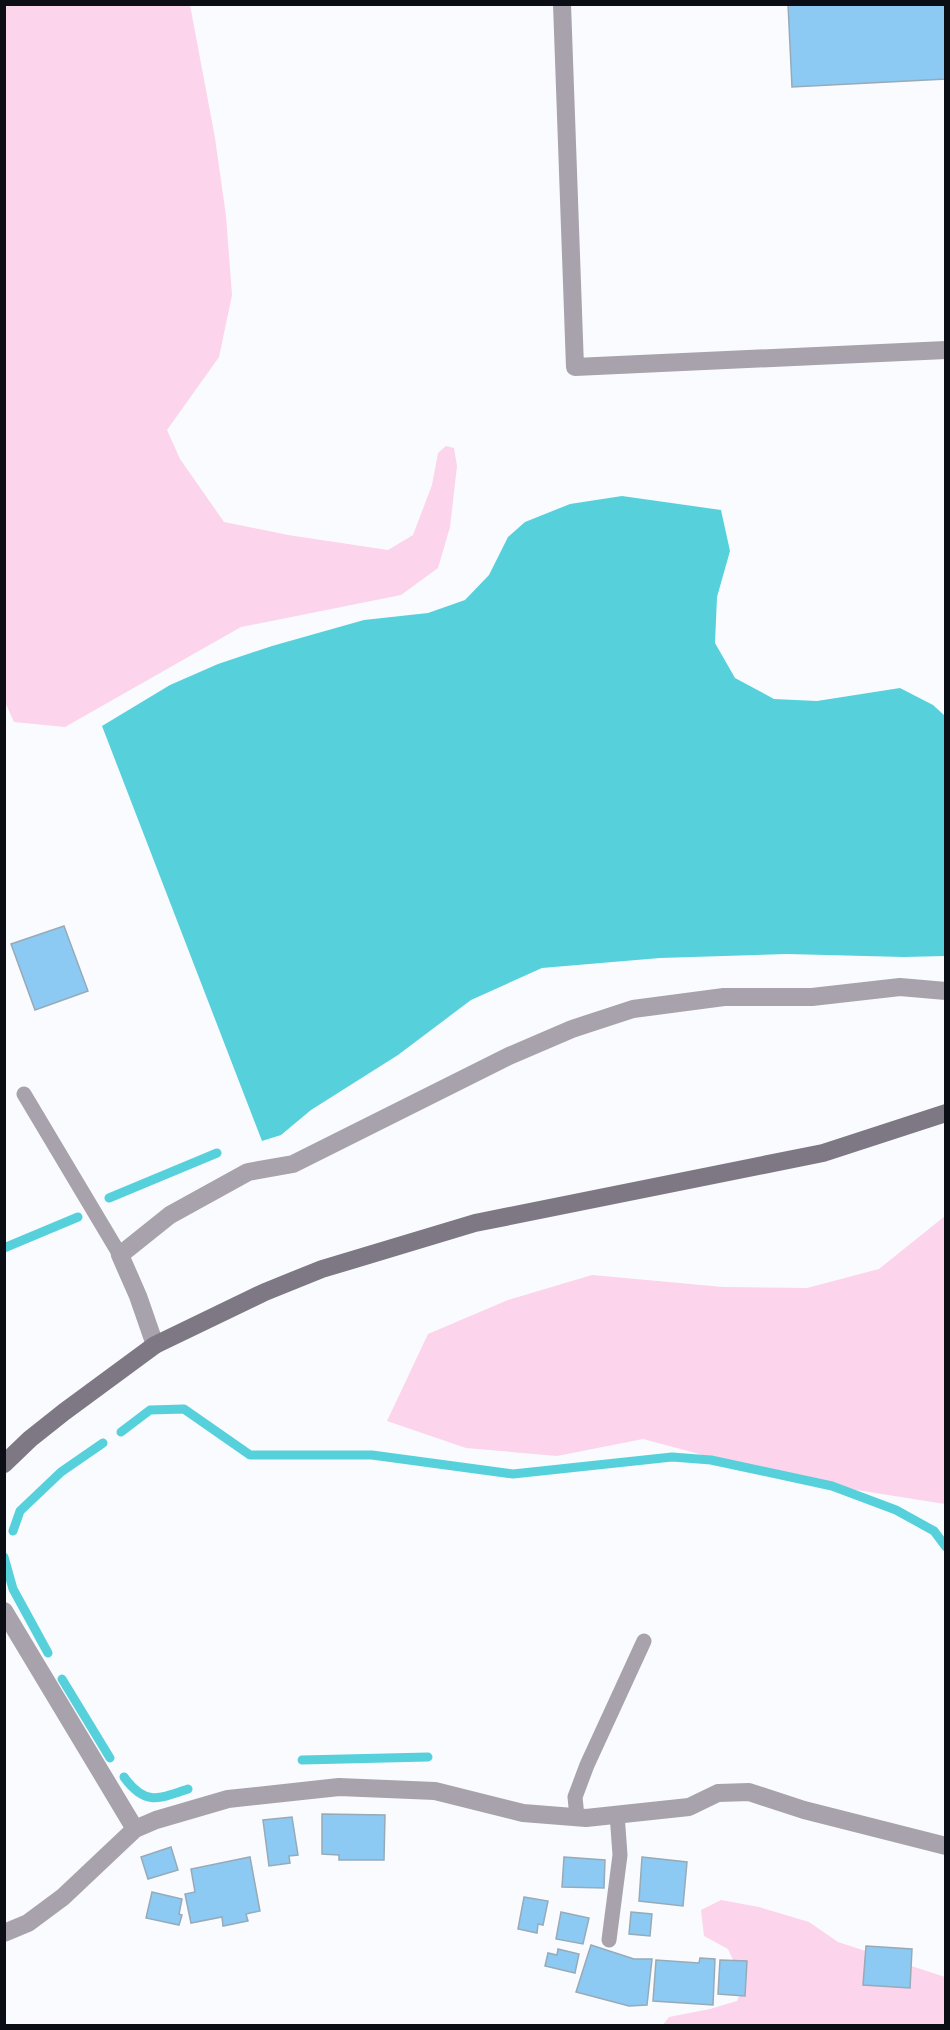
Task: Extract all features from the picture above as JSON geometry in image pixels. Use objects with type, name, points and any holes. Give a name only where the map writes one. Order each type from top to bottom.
[{"type":"street","points":[[562,4],[575,367],[945,350]]},
{"type":"street","points":[[155,1345],[138,1296],[120,1255],[170,1215],[248,1172],[293,1164],[509,1056],[572,1029],[633,1009],[724,997],[812,997],[900,987],[945,991]]},
{"type":"street","points":[[4,1464],[30,1439],[155,1345],[284,1284],[322,1269],[475,1223],[823,1153],[945,1113]]},
{"type":"street","points":[[4,1611],[135,1829]]},
{"type":"street","points":[[4,1934],[28,1923],[63,1897],[135,1829],[156,1820],[228,1799],[339,1787],[435,1791],[523,1813],[577,1817],[689,1807],[718,1793],[750,1792],[804,1810],[945,1846]]},
{"type":"lane","points":[[24,1094],[120,1255]]},
{"type":"lane","points":[[577,1817],[575,1797],[587,1765],[644,1641]]},
{"type":"lane","points":[[609,1940],[620,1855],[617,1814]]},
{"type":"shaded area","points":[[5,4],[190,5],[215,138],[226,216],[232,295],[219,357],[167,430],[180,459],[224,522],[288,535],[388,550],[413,535],[432,485],[438,453],[446,446],[454,448],[457,466],[450,527],[438,568],[401,595],[241,627],[65,727],[14,722],[5,702]]},
{"type":"shaded area","points":[[945,1216],[945,1504],[800,1481],[643,1439],[557,1456],[466,1448],[387,1421],[428,1334],[508,1300],[592,1275],[723,1287],[807,1288],[879,1269]]},
{"type":"shaded area","points":[[721,1900],[759,1907],[809,1922],[838,1942],[945,1977],[945,2025],[662,2026],[669,2017],[737,2001],[744,1984],[728,1949],[704,1936],[701,1910]]},
{"type":"water","points":[[622,496],[721,510],[730,551],[717,597],[715,643],[735,678],[774,699],[817,701],[900,688],[933,705],[945,716],[945,956],[787,954],[660,958],[542,968],[471,1000],[398,1055],[311,1110],[281,1135],[262,1141],[102,726],[170,685],[218,664],[364,620],[428,613],[465,600],[489,575],[508,537],[525,522],[570,504]]},
{"type":"building","points":[[788,4],[946,4],[946,79],[792,87]]},
{"type":"building","points":[[64,926],[88,991],[35,1010],[11,944]]},
{"type":"building","points":[[322,1814],[385,1815],[384,1860],[339,1860],[339,1855],[322,1854]]},
{"type":"building","points":[[292,1817],[298,1855],[289,1856],[290,1863],[269,1866],[263,1820]]},
{"type":"building","points":[[171,1847],[178,1870],[148,1879],[141,1857]]},
{"type":"building","points":[[250,1857],[260,1911],[246,1914],[248,1921],[223,1926],[222,1917],[191,1923],[185,1894],[195,1892],[191,1869]]},
{"type":"building","points":[[564,1857],[605,1860],[604,1888],[562,1887]]},
{"type":"building","points":[[642,1857],[687,1862],[683,1906],[639,1901]]},
{"type":"building","points":[[152,1892],[182,1899],[179,1914],[182,1915],[179,1925],[146,1918]]},
{"type":"building","points":[[524,1897],[548,1901],[543,1925],[538,1924],[537,1933],[518,1929]]},
{"type":"building","points":[[561,1912],[589,1918],[583,1944],[556,1939]]},
{"type":"building","points":[[631,1912],[652,1914],[650,1936],[629,1934]]},
{"type":"building","points":[[591,1945],[634,1959],[652,1959],[647,2005],[629,2006],[576,1992]]},
{"type":"building","points":[[866,1946],[912,1949],[910,1988],[863,1985]]},
{"type":"building","points":[[558,1949],[579,1954],[575,1973],[545,1966],[548,1953],[557,1955]]},
{"type":"building","points":[[700,1958],[715,1959],[713,2005],[653,2001],[656,1960],[699,1963]]},
{"type":"building","points":[[720,1960],[747,1961],[745,1996],[718,1994]]},
{"type":"waterway","points":[[109,1198],[217,1153]]},
{"type":"waterway","points":[[4,1248],[78,1217]]},
{"type":"waterway","points":[[121,1432],[150,1410],[184,1409],[250,1455],[372,1455],[513,1474],[672,1457],[711,1460],[832,1486],[896,1510],[934,1531],[946,1547]]},
{"type":"waterway","points":[[13,1531],[20,1511],[61,1472],[103,1443]]},
{"type":"waterway","points":[[4,1557],[13,1589],[48,1653]]},
{"type":"waterway","points":[[62,1679],[110,1758]]},
{"type":"waterway","points":[[302,1760],[428,1757]]},
{"type":"waterway","points":[[124,1777],[139,1793],[153,1798],[188,1789]]}]
